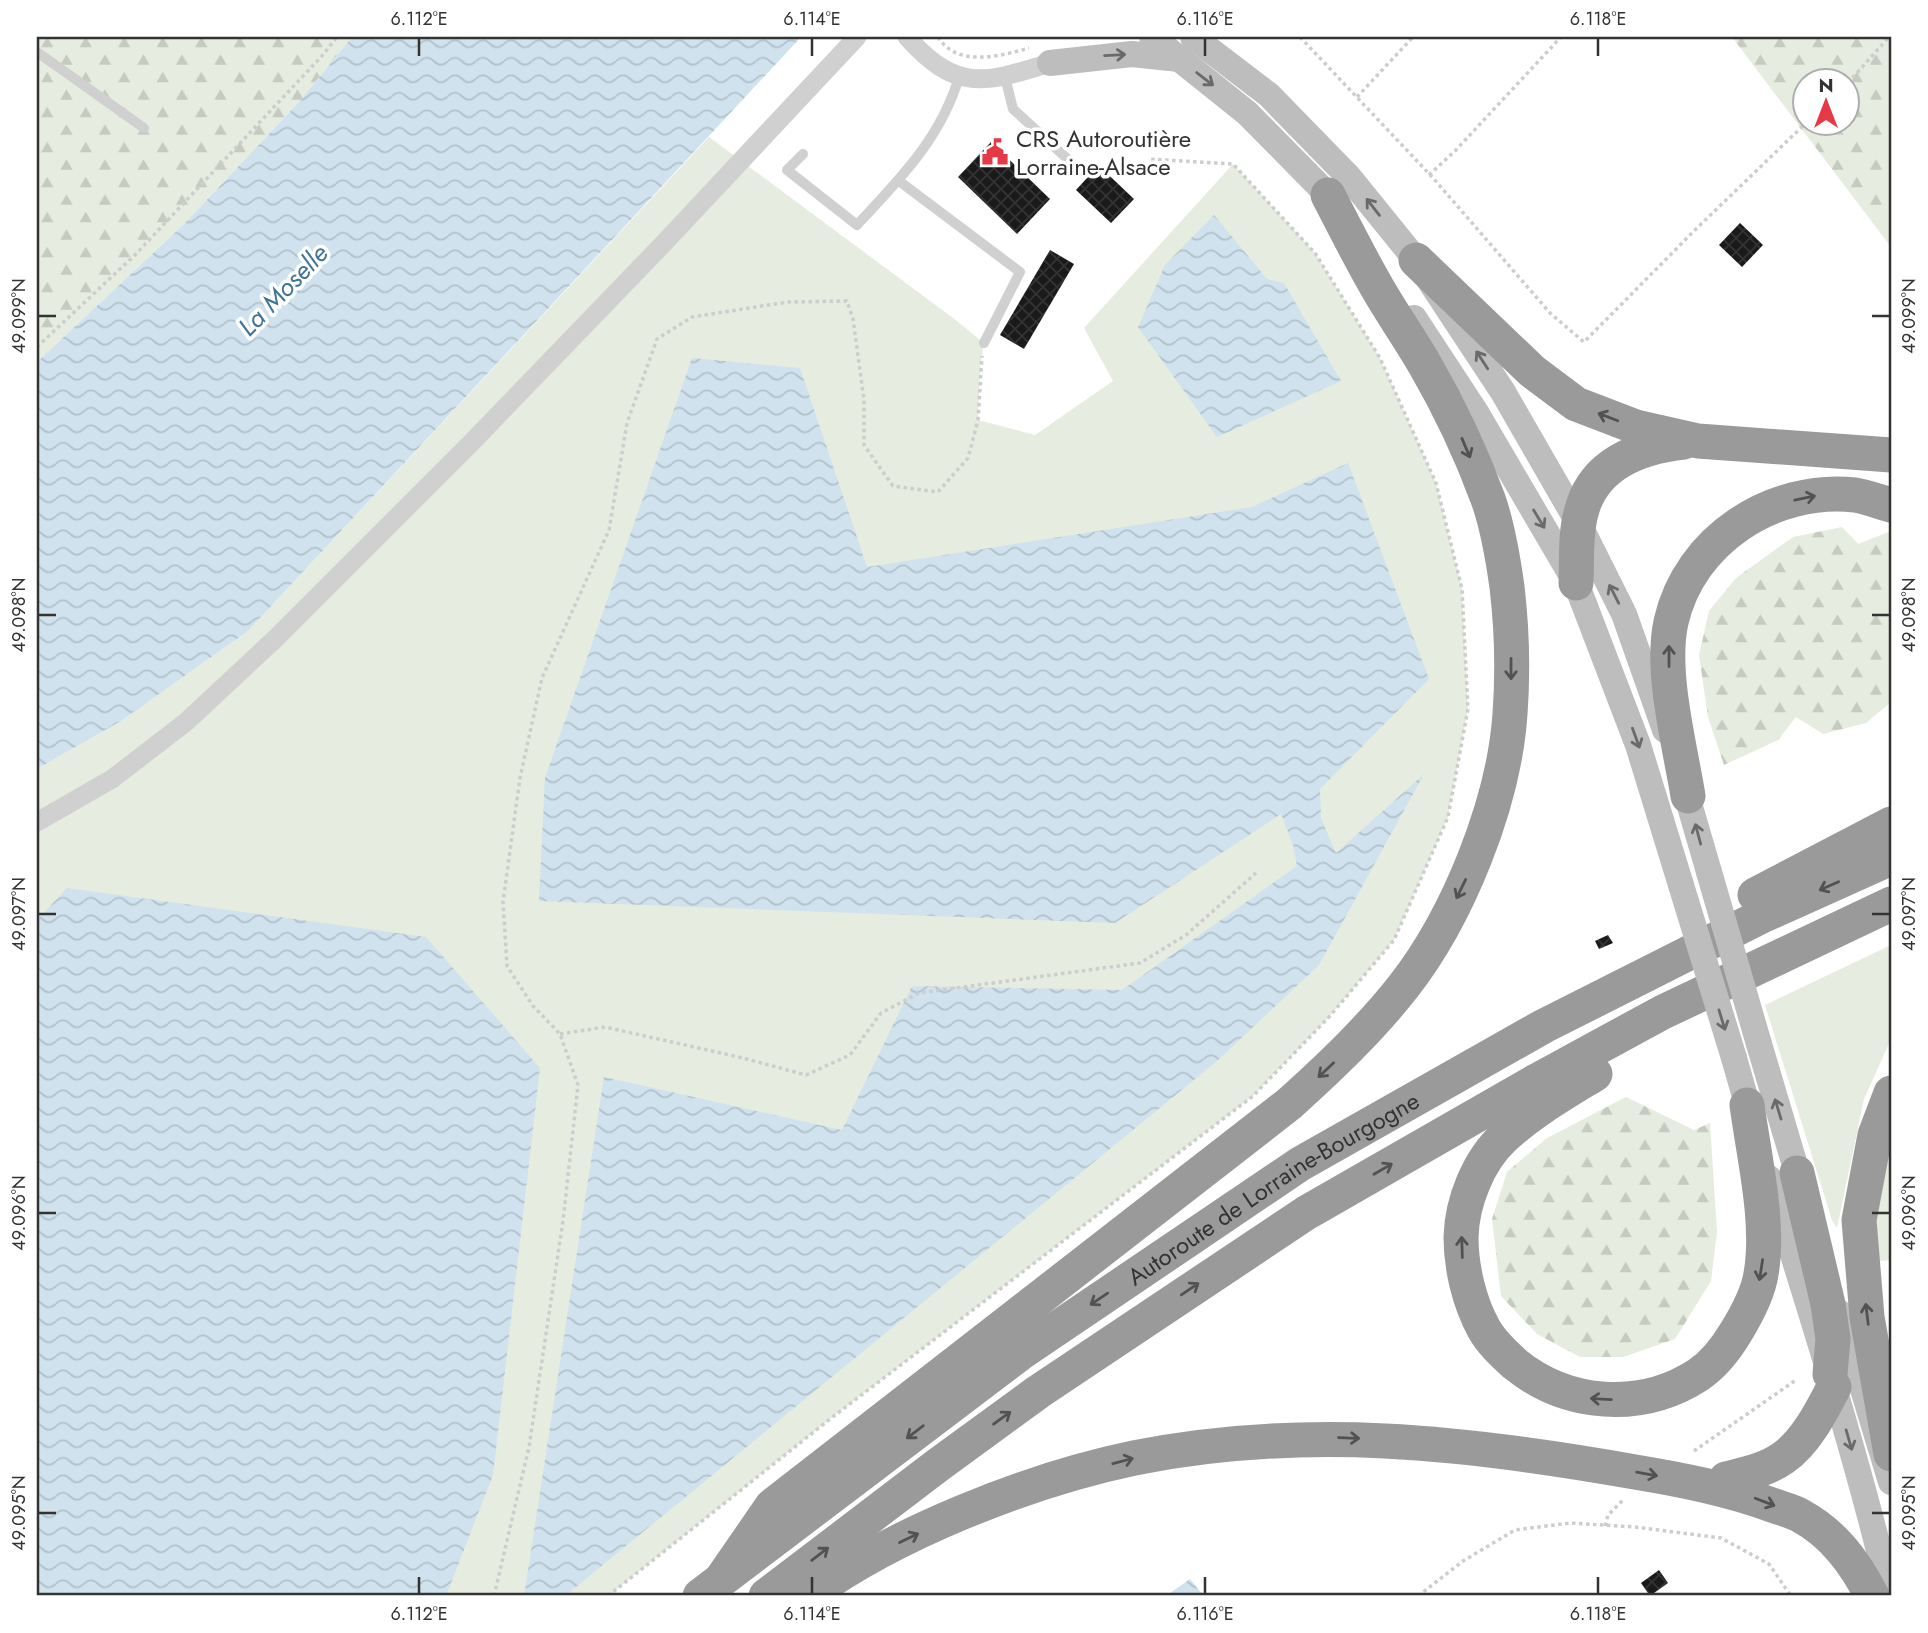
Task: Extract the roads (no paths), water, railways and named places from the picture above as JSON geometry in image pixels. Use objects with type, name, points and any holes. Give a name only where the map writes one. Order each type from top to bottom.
[{"type":"highway","points":[[711,1586],[772,1506],[1289,1104],[1348,1050],[1405,985],[1438,936],[1468,874],[1486,827],[1501,770],[1510,716],[1512,666],[1503,560],[1488,501],[1454,418],[1377,287],[1328,195]]},
{"type":"highway","points":[[1416,260],[1532,371],[1576,404],[1636,427],[1698,441],[1891,455]]},
{"type":"highway","points":[[1576,583],[1581,512],[1593,484],[1609,466],[1630,455],[1660,444],[1698,441]]},
{"type":"highway","points":[[1688,796],[1668,656],[1671,623],[1681,592],[1698,564],[1719,539],[1746,519],[1772,506],[1813,496],[1856,495],[1891,505]]},
{"type":"highway","points":[[1300,1164],[1486,1038],[1891,824]]},
{"type":"highway","name":"Autoroute de Lorraine-Bourgogne","points":[[711,1586],[1021,1352],[1300,1164],[1544,1027],[1764,915],[1891,858]]},
{"type":"highway","name":"Autoroute de Lorraine-Bourgogne","points":[[766,1596],[927,1472],[1016,1408],[1306,1213],[1663,1012],[1891,904]]},
{"type":"highway","points":[[1663,1012],[1640,1043],[1544,1105],[1503,1138],[1483,1163],[1470,1190],[1461,1222],[1461,1254],[1469,1294],[1484,1330],[1504,1355],[1530,1376],[1557,1390],[1587,1398],[1618,1400],[1649,1397],[1700,1374],[1728,1345],[1749,1312],[1761,1275],[1765,1237],[1747,1105]]},
{"type":"highway","points":[[1891,1093],[1875,1135],[1859,1220],[1867,1317],[1891,1454]]},
{"type":"highway","points":[[1726,1479],[1758,1471],[1783,1458],[1808,1433],[1832,1381],[1833,1339],[1828,1304],[1797,1173]]},
{"type":"highway","points":[[808,1596],[893,1546],[1024,1488],[1146,1457],[1228,1444],[1285,1439],[1348,1438],[1439,1444],[1584,1463],[1699,1483],[1752,1497],[1801,1516],[1836,1541],[1862,1576],[1872,1596]]},
{"type":"main road","points":[[1044,55],[1065,52],[1077,37]]},
{"type":"main road","points":[[1152,37],[1186,48],[1269,95]]},
{"type":"main road","points":[[1213,37],[1349,176],[1416,260],[1503,392],[1579,524],[1624,614],[1688,796],[1797,1173],[1891,1482]]},
{"type":"main road","points":[[1044,55],[1132,54],[1186,48]]},
{"type":"main road","points":[[1186,48],[1328,195],[1438,351],[1576,583],[1638,745],[1832,1381],[1871,1516],[1890,1596]]},
{"type":"street","points":[[37,822],[112,779],[186,722],[275,639],[472,442],[857,37]]},
{"type":"street","points":[[907,37],[936,64],[960,77],[1005,77],[1044,55]]},
{"type":"lane","points":[[37,52],[144,128]]},
{"type":"lane","points":[[803,154],[786,170],[857,225],[916,160],[946,114],[960,77]]},
{"type":"lane","points":[[1005,77],[1013,109],[1072,163]]},
{"type":"lane","points":[[899,181],[1020,272],[984,343]]},
{"type":"water","name":"La Moselle","points":[[352,37],[801,37],[248,631],[121,721],[37,769],[37,362],[184,224],[298,103]]},
{"type":"water","points":[[1214,215],[1267,279],[1284,283],[1341,381],[1217,437],[1138,327],[1165,265]]},
{"type":"water","points":[[692,358],[800,368],[867,567],[1252,507],[1348,463],[1429,679],[1320,789],[1321,818],[1336,853],[1424,774],[1319,965],[1217,1061],[565,1596],[524,1596],[604,1077],[842,1130],[912,986],[1122,990],[1297,866],[1293,845],[1281,814],[1115,923],[539,901],[545,778]]},
{"type":"water","points":[[67,888],[426,937],[540,1068],[493,1475],[446,1596],[41,1596],[37,1582],[37,920]]},
{"type":"water","points":[[1190,1579],[1204,1596],[1166,1596]]},
{"type":"place","name":"CRS Autoroutière Lorraine-Alsace","points":[[995,152]]}]
